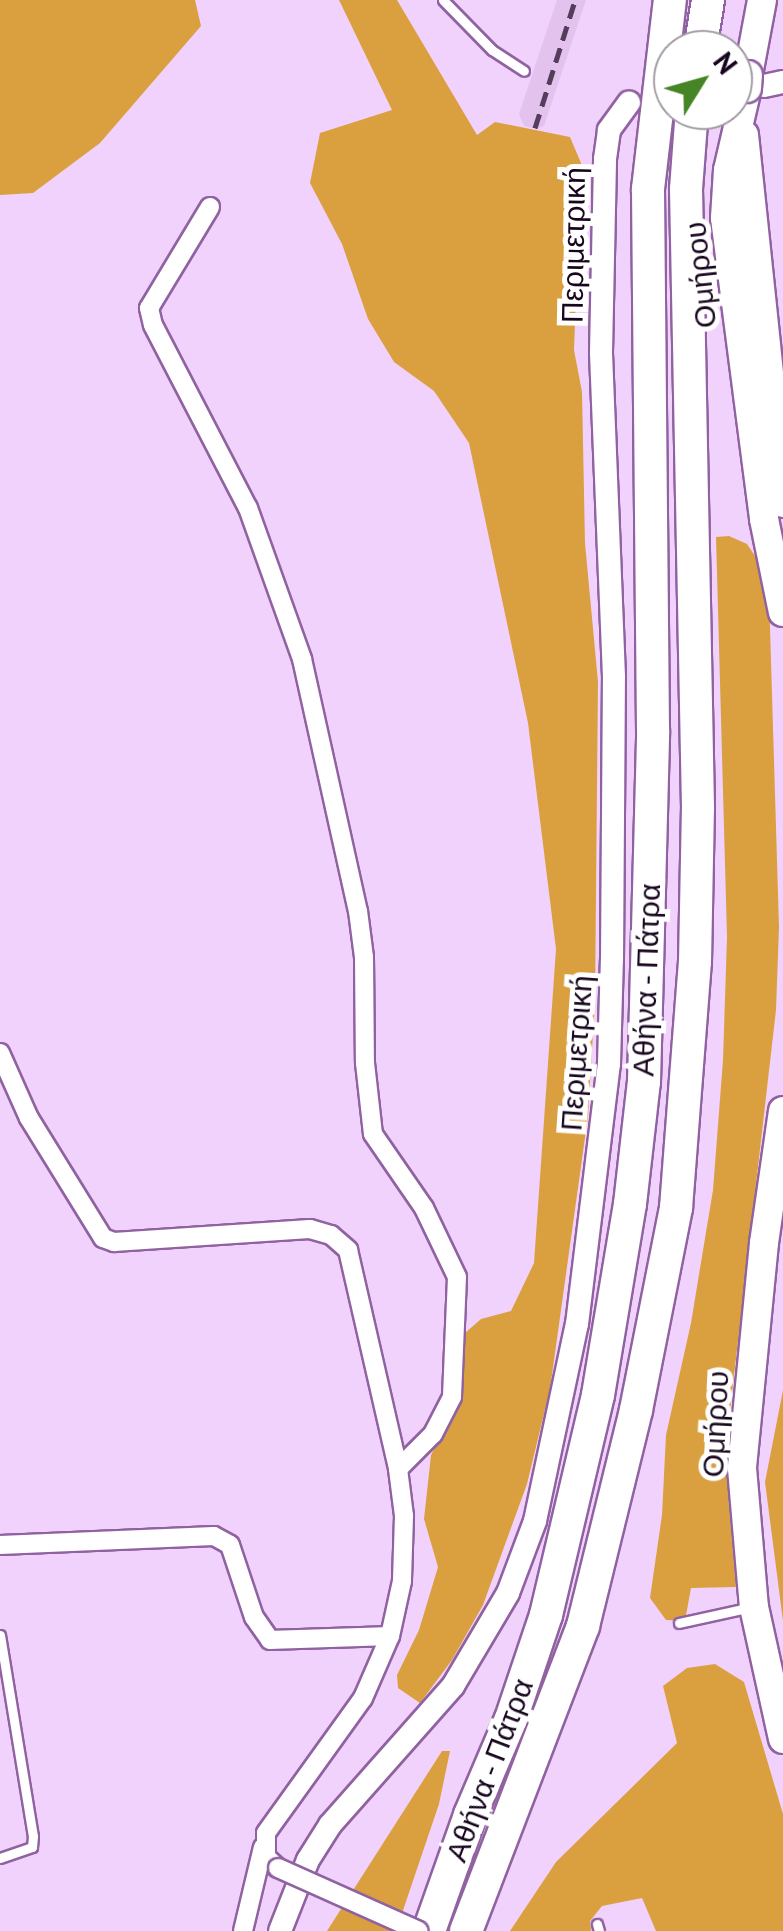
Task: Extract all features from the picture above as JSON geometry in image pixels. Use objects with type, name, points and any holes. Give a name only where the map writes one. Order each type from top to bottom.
[{"type":"highway","name":"Αθήνα - Πάτρα","points":[[429,1931],[470,1816],[512,1719],[546,1615],[598,1396],[632,1187],[644,1082],[653,730],[648,189],[670,0]]},
{"type":"highway","points":[[703,30],[708,0]]},
{"type":"highway","name":"Αθήνα - Πάτρα","points":[[466,1931],[583,1626],[636,1410],[676,1208],[695,962],[698,808],[686,189],[690,130]]},
{"type":"main road","name":"Ομήρου","points":[[753,51],[762,0]]},
{"type":"main road","name":"Ομήρου","points":[[737,130],[728,170],[725,218],[764,519],[783,612]]},
{"type":"main road","name":"Ομήρου","points":[[749,130],[764,343],[782,483]]},
{"type":"main road","points":[[764,343],[783,372]]},
{"type":"main road","name":"Ομήρου","points":[[783,1110],[762,1262],[742,1468],[754,1606],[783,1738]]},
{"type":"street","name":"Περιμετρική","points":[[280,1931],[308,1860],[330,1826],[454,1686],[508,1593],[536,1522],[577,1324],[604,1110],[612,975],[614,658],[601,352],[605,159],[609,130],[629,102]]},
{"type":"street","points":[[210,207],[149,308],[152,326],[248,508],[302,659],[358,911],[364,956],[365,1063],[374,1134],[424,1208],[457,1277],[452,1398],[433,1434],[398,1469]]},
{"type":"street","points":[[0,1053],[29,1118],[103,1238],[114,1242],[310,1229],[331,1234],[348,1250],[398,1469],[405,1551],[390,1636],[362,1698],[266,1833],[243,1931]]},
{"type":"street","points":[[0,1545],[214,1536],[230,1545],[254,1618],[270,1640],[390,1636]]},
{"type":"street","points":[[264,1847],[266,1857],[278,1868],[419,1931]]},
{"type":"lane","points":[[442,0],[492,50],[524,72]]},
{"type":"lane","points":[[679,1623],[754,1606]]},
{"type":"lane","points":[[0,1634],[32,1836],[32,1847],[0,1858]]},
{"type":"shaded area","points":[[0,0],[195,0],[201,26],[100,143],[33,193],[0,195]]},
{"type":"shaded area","points":[[339,0],[397,0],[477,135],[495,122],[570,137],[581,163],[574,350],[582,392],[585,543],[598,682],[595,1001],[588,1116],[550,1389],[527,1484],[483,1605],[452,1660],[420,1703],[398,1688],[397,1675],[419,1630],[438,1567],[424,1519],[431,1455],[451,1416],[465,1333],[481,1319],[511,1311],[534,1263],[556,949],[528,723],[469,443],[434,391],[394,362],[368,319],[342,244],[310,183],[320,133],[392,110]]},
{"type":"shaded area","points":[[557,0],[586,0],[544,126],[537,129],[524,126],[519,114]]},
{"type":"shaded area","points":[[729,536],[747,544],[761,565],[769,594],[779,927],[776,1010],[729,1419],[728,1494],[736,1587],[691,1588],[685,1621],[666,1620],[650,1598],[662,1515],[666,1435],[691,1323],[713,1190],[723,1060],[727,937],[716,537]]},
{"type":"shaded area","points":[[783,1390],[783,1621],[765,1482]]},
{"type":"shaded area","points":[[715,1664],[744,1682],[783,1814],[783,1931],[656,1931],[642,1898],[602,1906],[590,1921],[591,1931],[510,1931],[556,1862],[677,1743],[663,1686],[687,1668]]},
{"type":"shaded area","points":[[442,1751],[450,1751],[439,1804],[396,1931],[327,1931]]},
{"type":"railway","points":[[535,128],[575,0]]}]
